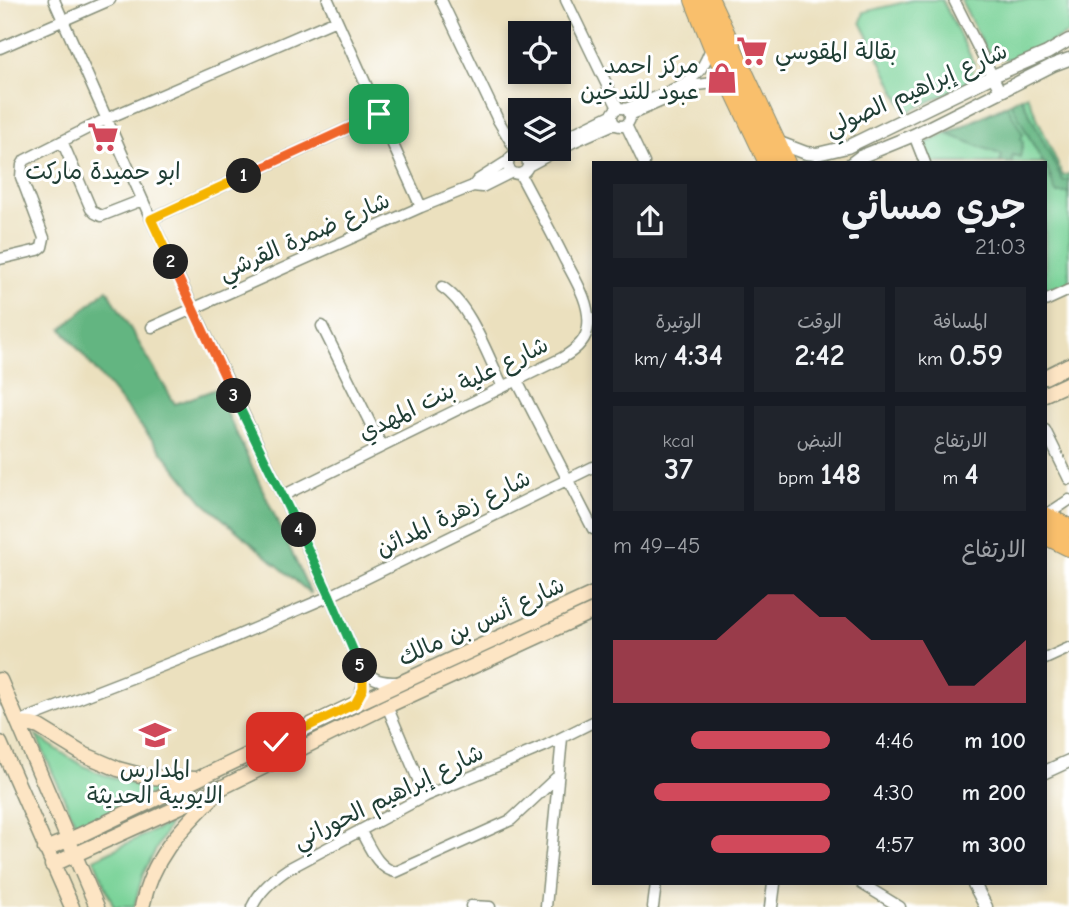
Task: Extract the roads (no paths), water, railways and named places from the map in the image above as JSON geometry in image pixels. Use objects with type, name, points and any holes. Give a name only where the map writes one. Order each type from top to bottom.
[{"type":"highway","points":[[694,0],[712,45],[767,161]]},
{"type":"highway","points":[[709,0],[785,161]]},
{"type":"highway","points":[[1047,517],[1069,528]]},
{"type":"highway","points":[[1047,536],[1069,547]]},
{"type":"main road","points":[[1047,376],[1069,365]]},
{"type":"main road","points":[[1047,393],[1069,383]]},
{"type":"main road","name":"شارع أنس بن مالك","points":[[45,849],[592,594]]},
{"type":"main road","name":"شارع أنس بن مالك","points":[[52,864],[223,788],[387,705],[592,611]]},
{"type":"main road","points":[[0,680],[97,907]]},
{"type":"main road","points":[[19,723],[45,730],[83,754],[134,774],[198,779]]},
{"type":"main road","points":[[0,743],[72,907]]},
{"type":"main road","points":[[142,907],[152,874],[164,850],[223,788]]},
{"type":"street","points":[[54,0],[142,200],[330,596],[361,668],[363,689],[355,704]]},
{"type":"street","points":[[0,48],[110,0]]},
{"type":"street","points":[[328,0],[421,207]]},
{"type":"street","name":"شارع علية بنت المهدي","points":[[282,496],[562,358],[574,351],[591,332],[580,290],[441,0]]},
{"type":"street","points":[[566,0],[643,161]]},
{"type":"street","points":[[954,0],[1000,91]]},
{"type":"street","points":[[0,259],[42,247],[44,238],[21,177],[20,171],[25,160],[106,119],[336,20]]},
{"type":"street","name":"شارع إبراهيم الصولي","points":[[777,142],[806,153],[817,154],[839,149],[1047,53],[1069,40]]},
{"type":"street","name":"شارع ضمرة القرشي","points":[[519,164],[573,142],[695,76],[712,45]]},
{"type":"street","name":"شارع إبراهيم الصولي","points":[[855,161],[1069,59]]},
{"type":"street","name":"شارع ضمرة القرشي","points":[[571,136],[698,85],[713,83],[732,89]]},
{"type":"street","points":[[151,219],[379,114]]},
{"type":"street","points":[[914,135],[924,161]]},
{"type":"street","points":[[62,141],[95,214],[101,215],[142,200]]},
{"type":"street","name":"شارع ضمرة القرشي","points":[[152,327],[421,207],[473,186],[482,187],[523,161]]},
{"type":"street","points":[[442,287],[466,310],[503,387]]},
{"type":"street","points":[[1047,300],[1069,290]]},
{"type":"street","points":[[322,326],[382,447]]},
{"type":"street","points":[[517,381],[592,526]]},
{"type":"street","points":[[1047,434],[1069,479]]},
{"type":"street","name":"شارع زهرة المدائن","points":[[19,723],[211,647],[330,596],[592,468]]},
{"type":"street","points":[[1047,515],[1069,500]]},
{"type":"street","points":[[1047,658],[1069,648]]},
{"type":"street","points":[[361,668],[377,681],[402,683]]},
{"type":"street","points":[[387,705],[425,796]]},
{"type":"street","name":"شارع إبراهيم الحوراني","points":[[251,907],[262,890],[281,874],[360,830],[425,796],[592,723]]},
{"type":"street","points":[[546,907],[562,738]]},
{"type":"street","points":[[1047,771],[1069,761]]},
{"type":"street","points":[[360,830],[386,870],[396,872],[512,820],[558,776]]},
{"type":"street","points":[[653,907],[656,885]]},
{"type":"street","points":[[771,907],[774,885]]},
{"type":"street","points":[[864,885],[900,907]]},
{"type":"street","points":[[975,885],[986,907]]},
{"type":"street","points":[[471,906],[490,907]]},
{"type":"place","name":"بقالة المقوسي","points":[[752,51]]},
{"type":"place","name":"مركز احمد عبود للتدخين","points":[[722,78]]},
{"type":"place","name":"ابو حميدة ماركت","points":[[103,137]]},
{"type":"place","name":"المدارس الايوبية الحديثة","points":[[155,735]]}]
